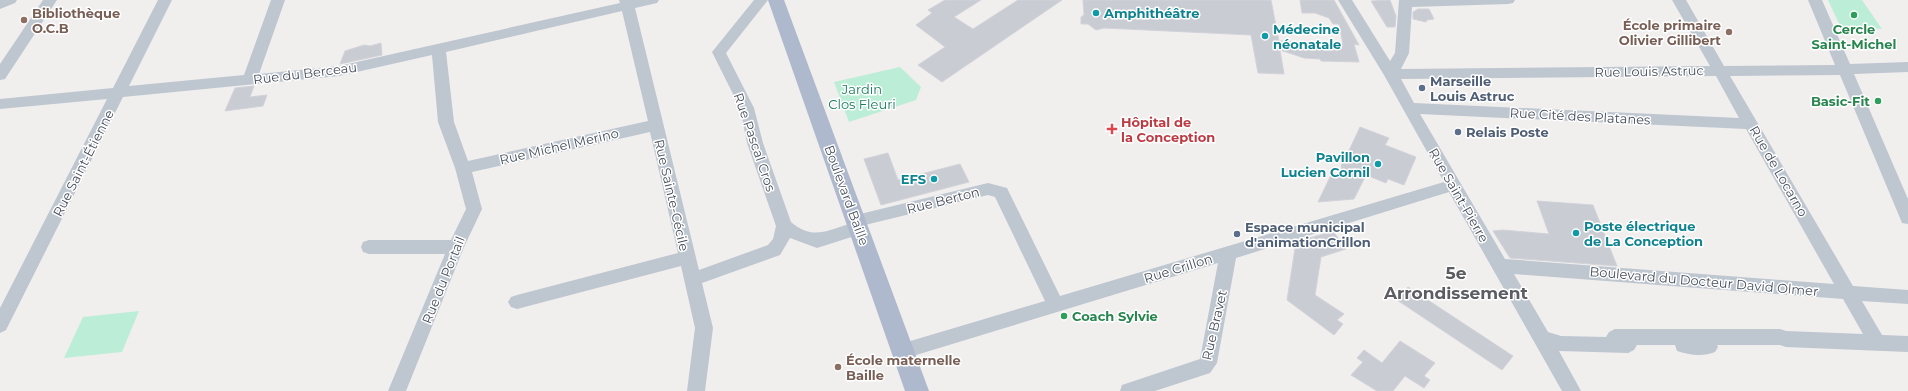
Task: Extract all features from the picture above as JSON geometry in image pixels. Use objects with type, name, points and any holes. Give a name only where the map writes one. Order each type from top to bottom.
[{"type":"main road","name":"Boulevard Baille","points":[[765,1],[857,224],[917,391]]},
{"type":"street","points":[[0,4],[10,0]]},
{"type":"street","points":[[0,75],[50,0]]},
{"type":"street","name":"Rue Saint-Étienne","points":[[0,325],[165,0]]},
{"type":"street","points":[[249,80],[278,0]]},
{"type":"street","name":"Rue du Berceau","points":[[0,104],[339,71],[627,3],[652,0]]},
{"type":"street","name":"Rue Saint-Pierre","points":[[1345,0],[1390,74],[1572,391]]},
{"type":"street","points":[[1390,74],[1402,53],[1405,2],[1508,0]]},
{"type":"street","name":"Rue de Locarno","points":[[1679,0],[1752,124],[1877,343]]},
{"type":"street","points":[[1815,0],[1908,218]]},
{"type":"street","name":"Rue Pascal Cros","points":[[765,1],[719,52],[747,108],[755,143],[784,226]]},
{"type":"street","name":"Rue Sainte-Cécile","points":[[627,3],[704,328],[696,391]]},
{"type":"street","name":"Rue du Portail","points":[[398,391],[456,247],[474,209],[463,168],[446,122],[438,48]]},
{"type":"street","name":"Rue Louis Astruc","points":[[1390,74],[1908,67]]},
{"type":"street","name":"Rue Cité des Platanes","points":[[1409,108],[1752,124]]},
{"type":"street","name":"Rue Michel Merino","points":[[463,168],[656,125]]},
{"type":"street","name":"Rue Crillon","points":[[903,351],[1454,185]]},
{"type":"street","name":"Rue Berton","points":[[857,224],[988,189],[1001,192],[1056,305]]},
{"type":"street","points":[[693,279],[774,250],[779,244],[784,226],[790,231],[817,241],[857,224]]},
{"type":"street","points":[[368,247],[456,247]]},
{"type":"street","name":"Rue Bravet","points":[[1129,391],[1204,367],[1208,363],[1228,253]]},
{"type":"street","points":[[517,302],[687,258]]},
{"type":"street","name":"Boulevard du Docteur David Olmer","points":[[1500,266],[1908,297]]},
{"type":"street","points":[[1616,337],[1780,337],[1786,339],[1906,344]]},
{"type":"street","points":[[1548,340],[1561,344],[1709,347]]},
{"type":"green space","name":"Cercle Saint-Michel","points":[[1828,0],[1862,0],[1882,29],[1840,26]]},
{"type":"green space","name":"Jardin Clos Fleuri","points":[[900,67],[921,87],[916,100],[849,122],[834,82]]},
{"type":"green space","points":[[139,311],[122,352],[64,358],[83,317]]},
{"type":"building","points":[[945,0],[981,0],[954,17],[973,29],[1018,0],[1062,0],[942,82],[918,65],[945,47],[916,25],[932,13],[928,10]]},
{"type":"building","points":[[1083,0],[1271,0],[1279,41],[1343,44],[1339,24],[1333,24],[1329,18],[1315,13],[1302,13],[1300,0],[1334,0],[1359,45],[1354,44],[1359,62],[1321,61],[1320,59],[1304,58],[1280,50],[1284,74],[1258,73],[1251,35],[1104,28],[1096,30],[1088,24],[1081,24],[1081,17],[1084,15]]},
{"type":"building","points":[[1390,0],[1396,16],[1395,27],[1387,27],[1371,1]]},
{"type":"building","points":[[1418,9],[1429,9],[1434,19],[1427,20],[1426,22],[1413,19],[1413,12]]},
{"type":"building","points":[[381,43],[382,55],[340,64],[345,51],[364,45],[370,46]]},
{"type":"building","points":[[254,86],[250,97],[267,95],[263,106],[225,111],[235,88]]},
{"type":"building","name":"Pavillon Lucien Cornil","points":[[1360,127],[1389,138],[1385,145],[1416,157],[1404,185],[1388,179],[1386,183],[1366,175],[1354,199],[1318,202],[1332,173],[1341,176],[1342,157],[1347,155]]},
{"type":"building","name":"EFS","points":[[888,153],[898,180],[960,164],[969,182],[881,205],[864,159]]},
{"type":"building","name":"Poste électrique de La Conception","points":[[1537,201],[1593,205],[1617,266],[1510,258],[1493,231],[1503,230],[1549,234]]},
{"type":"building","points":[[1333,231],[1346,249],[1321,257],[1315,295],[1344,314],[1337,320],[1343,324],[1334,335],[1287,300],[1296,242]]},
{"type":"building","points":[[1408,287],[1513,356],[1502,370],[1397,300]]},
{"type":"building","points":[[1400,341],[1435,363],[1424,376],[1430,380],[1424,388],[1405,376],[1393,391],[1377,391],[1351,375],[1363,362],[1357,358],[1364,350],[1382,363]]},
{"type":"place","name":"Amphithéâtre","points":[[1096,13]]},
{"type":"place","name":"Cercle Saint-Michel","points":[[1854,15]]},
{"type":"place","name":"Bibliothèque O.C.B","points":[[24,20]]},
{"type":"place","name":"École primaire Olivier Gillibert","points":[[1729,32]]},
{"type":"place","name":"Médecine néonatale","points":[[1265,36]]},
{"type":"place","name":"Marseille Louis Astruc","points":[[1422,88]]},
{"type":"place","name":"Basic-Fit","points":[[1878,101]]},
{"type":"place","name":"Hôpital de la Conception","points":[[1112,129]]},
{"type":"place","name":"Relais Poste","points":[[1458,132]]},
{"type":"place","name":"Pavillon Lucien Cornil","points":[[1378,164]]},
{"type":"place","name":"EFS","points":[[934,179]]},
{"type":"place","name":"Poste électrique de La Conception","points":[[1576,233]]},
{"type":"place","name":"Espace municipal d'animationCrillon","points":[[1237,234]]},
{"type":"place","name":"Coach Sylvie","points":[[1064,316]]},
{"type":"place","name":"École maternelle Baille","points":[[838,367]]},
{"type":"district","name":"5e Arrondissement","points":[[1456,283]]}]
